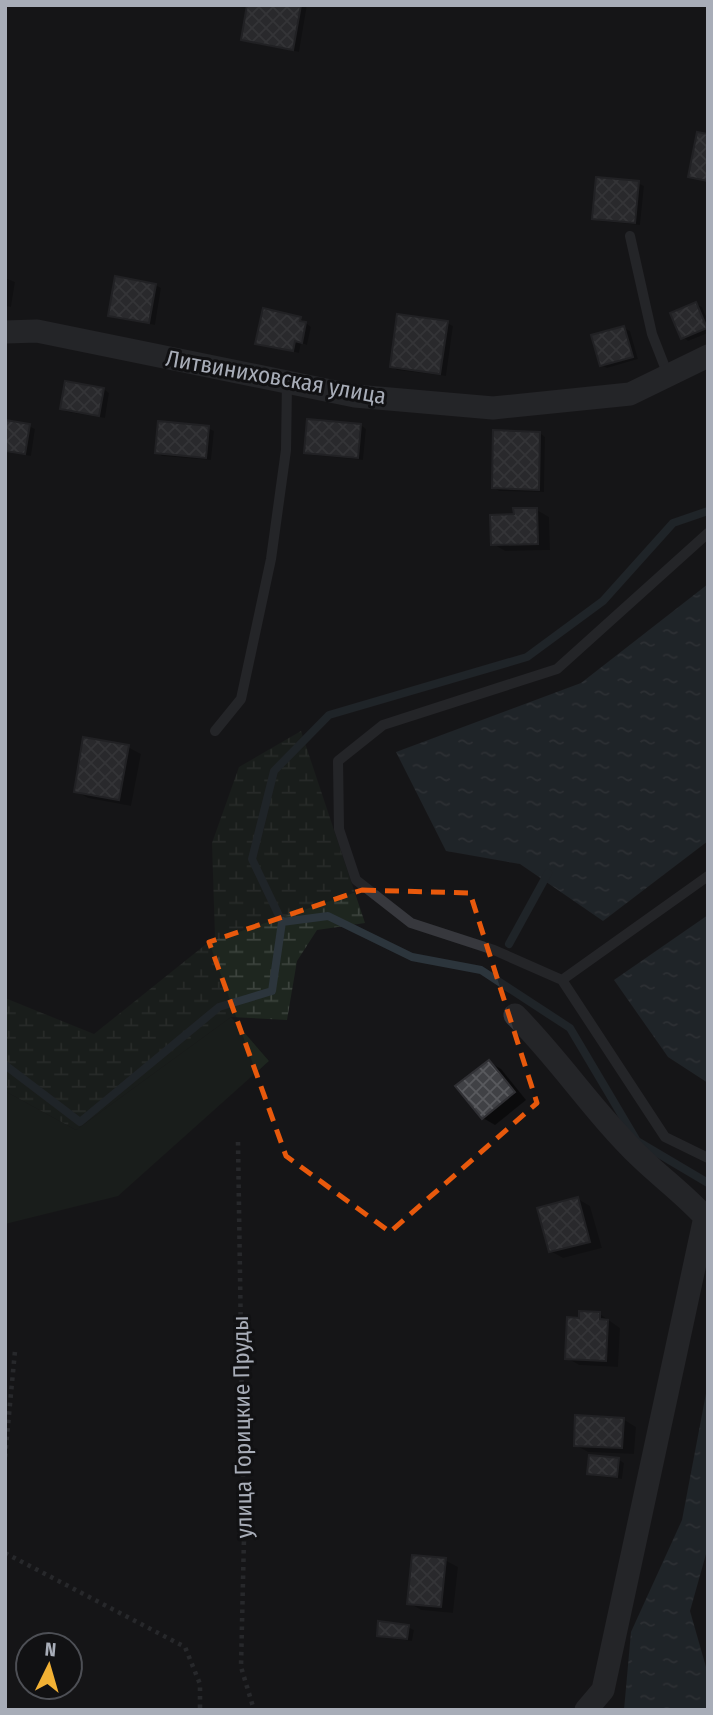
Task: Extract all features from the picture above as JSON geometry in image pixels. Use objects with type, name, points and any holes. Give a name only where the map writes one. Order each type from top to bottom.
[{"type":"street","name":"Литвиниховская улица","points":[[5,332],[37,331],[355,396],[493,408],[630,394],[708,356]]},
{"type":"street","points":[[515,1015],[542,1042],[641,1158],[684,1193],[705,1217],[603,1690],[586,1710]]},
{"type":"lane","points":[[629,236],[652,334],[668,375]]},
{"type":"lane","points":[[215,731],[241,699],[271,559],[286,450],[287,382]]},
{"type":"lane","points":[[708,533],[557,669],[383,725],[338,761],[339,829],[356,880],[411,923],[494,950],[562,980],[665,1137],[708,1157]]},
{"type":"lane","points":[[562,980],[708,876]]},
{"type":"path","name":"улица Горицкие Пруды","points":[[238,1142],[244,1538],[241,1667],[254,1710]]},
{"type":"path","points":[[5,1457],[15,1351]]},
{"type":"path","points":[[5,1553],[185,1647],[200,1684],[200,1710]]},
{"type":"highlighted area","points":[[362,890],[470,893],[537,1103],[390,1232],[286,1156],[209,942]]},
{"type":"green space","points":[[301,731],[365,923],[317,930],[297,961],[287,1020],[231,1017],[76,1130],[5,1091],[5,998],[94,1034],[215,937],[212,843],[239,767]]},
{"type":"green space","points":[[231,1017],[269,1061],[118,1196],[5,1224],[5,1091],[76,1130]]},
{"type":"water","points":[[708,584],[708,841],[603,921],[520,864],[446,851],[396,752],[581,683]]},
{"type":"water","points":[[708,915],[708,1083],[668,1057],[614,980]]},
{"type":"water","points":[[708,1383],[708,1547],[690,1611],[708,1674],[708,1710],[624,1710],[631,1632],[682,1520]]},
{"type":"building","points":[[247,5],[301,5],[293,50],[241,40]]},
{"type":"building","points":[[697,132],[708,134],[708,181],[688,177]]},
{"type":"building","points":[[596,177],[639,181],[635,223],[592,219]]},
{"type":"building","points":[[115,276],[156,284],[149,323],[108,316]]},
{"type":"building","points":[[696,302],[707,328],[681,339],[670,313]]},
{"type":"building","points":[[263,308],[301,317],[300,321],[306,322],[302,343],[295,341],[293,351],[255,344]]},
{"type":"building","points":[[397,314],[448,321],[440,374],[390,367]]},
{"type":"building","points":[[624,326],[633,357],[600,366],[591,335]]},
{"type":"building","points":[[65,381],[104,388],[99,416],[60,409]]},
{"type":"building","points":[[307,419],[361,424],[358,458],[304,453]]},
{"type":"building","points":[[5,420],[30,424],[25,454],[5,451]]},
{"type":"building","points":[[158,421],[209,426],[206,458],[155,453]]},
{"type":"building","points":[[493,430],[540,432],[539,490],[492,488]]},
{"type":"building","points":[[513,508],[537,508],[538,544],[491,545],[490,515],[514,514]]},
{"type":"building","points":[[83,737],[129,745],[119,800],[74,792]]},
{"type":"building","points":[[489,1060],[515,1092],[482,1119],[455,1086]]},
{"type":"building","points":[[578,1197],[590,1242],[549,1252],[537,1208]]},
{"type":"building","points":[[579,1311],[600,1312],[600,1319],[608,1320],[606,1361],[565,1359],[567,1317],[579,1318]]},
{"type":"building","points":[[575,1415],[624,1418],[622,1448],[574,1446]]},
{"type":"building","points":[[589,1455],[619,1458],[617,1477],[587,1474]]},
{"type":"building","points":[[412,1555],[446,1558],[441,1607],[407,1604]]},
{"type":"building","points":[[378,1621],[409,1625],[407,1639],[377,1636]]},
{"type":"waterway","points":[[5,1065],[80,1122],[219,1007],[272,991],[282,922],[252,859],[274,771],[329,715],[527,657],[603,601],[673,523],[708,511]]},
{"type":"waterway","points":[[509,944],[548,873]]},
{"type":"waterway","points":[[282,922],[328,916],[412,957],[481,970],[570,1028],[637,1141],[708,1183]]}]
